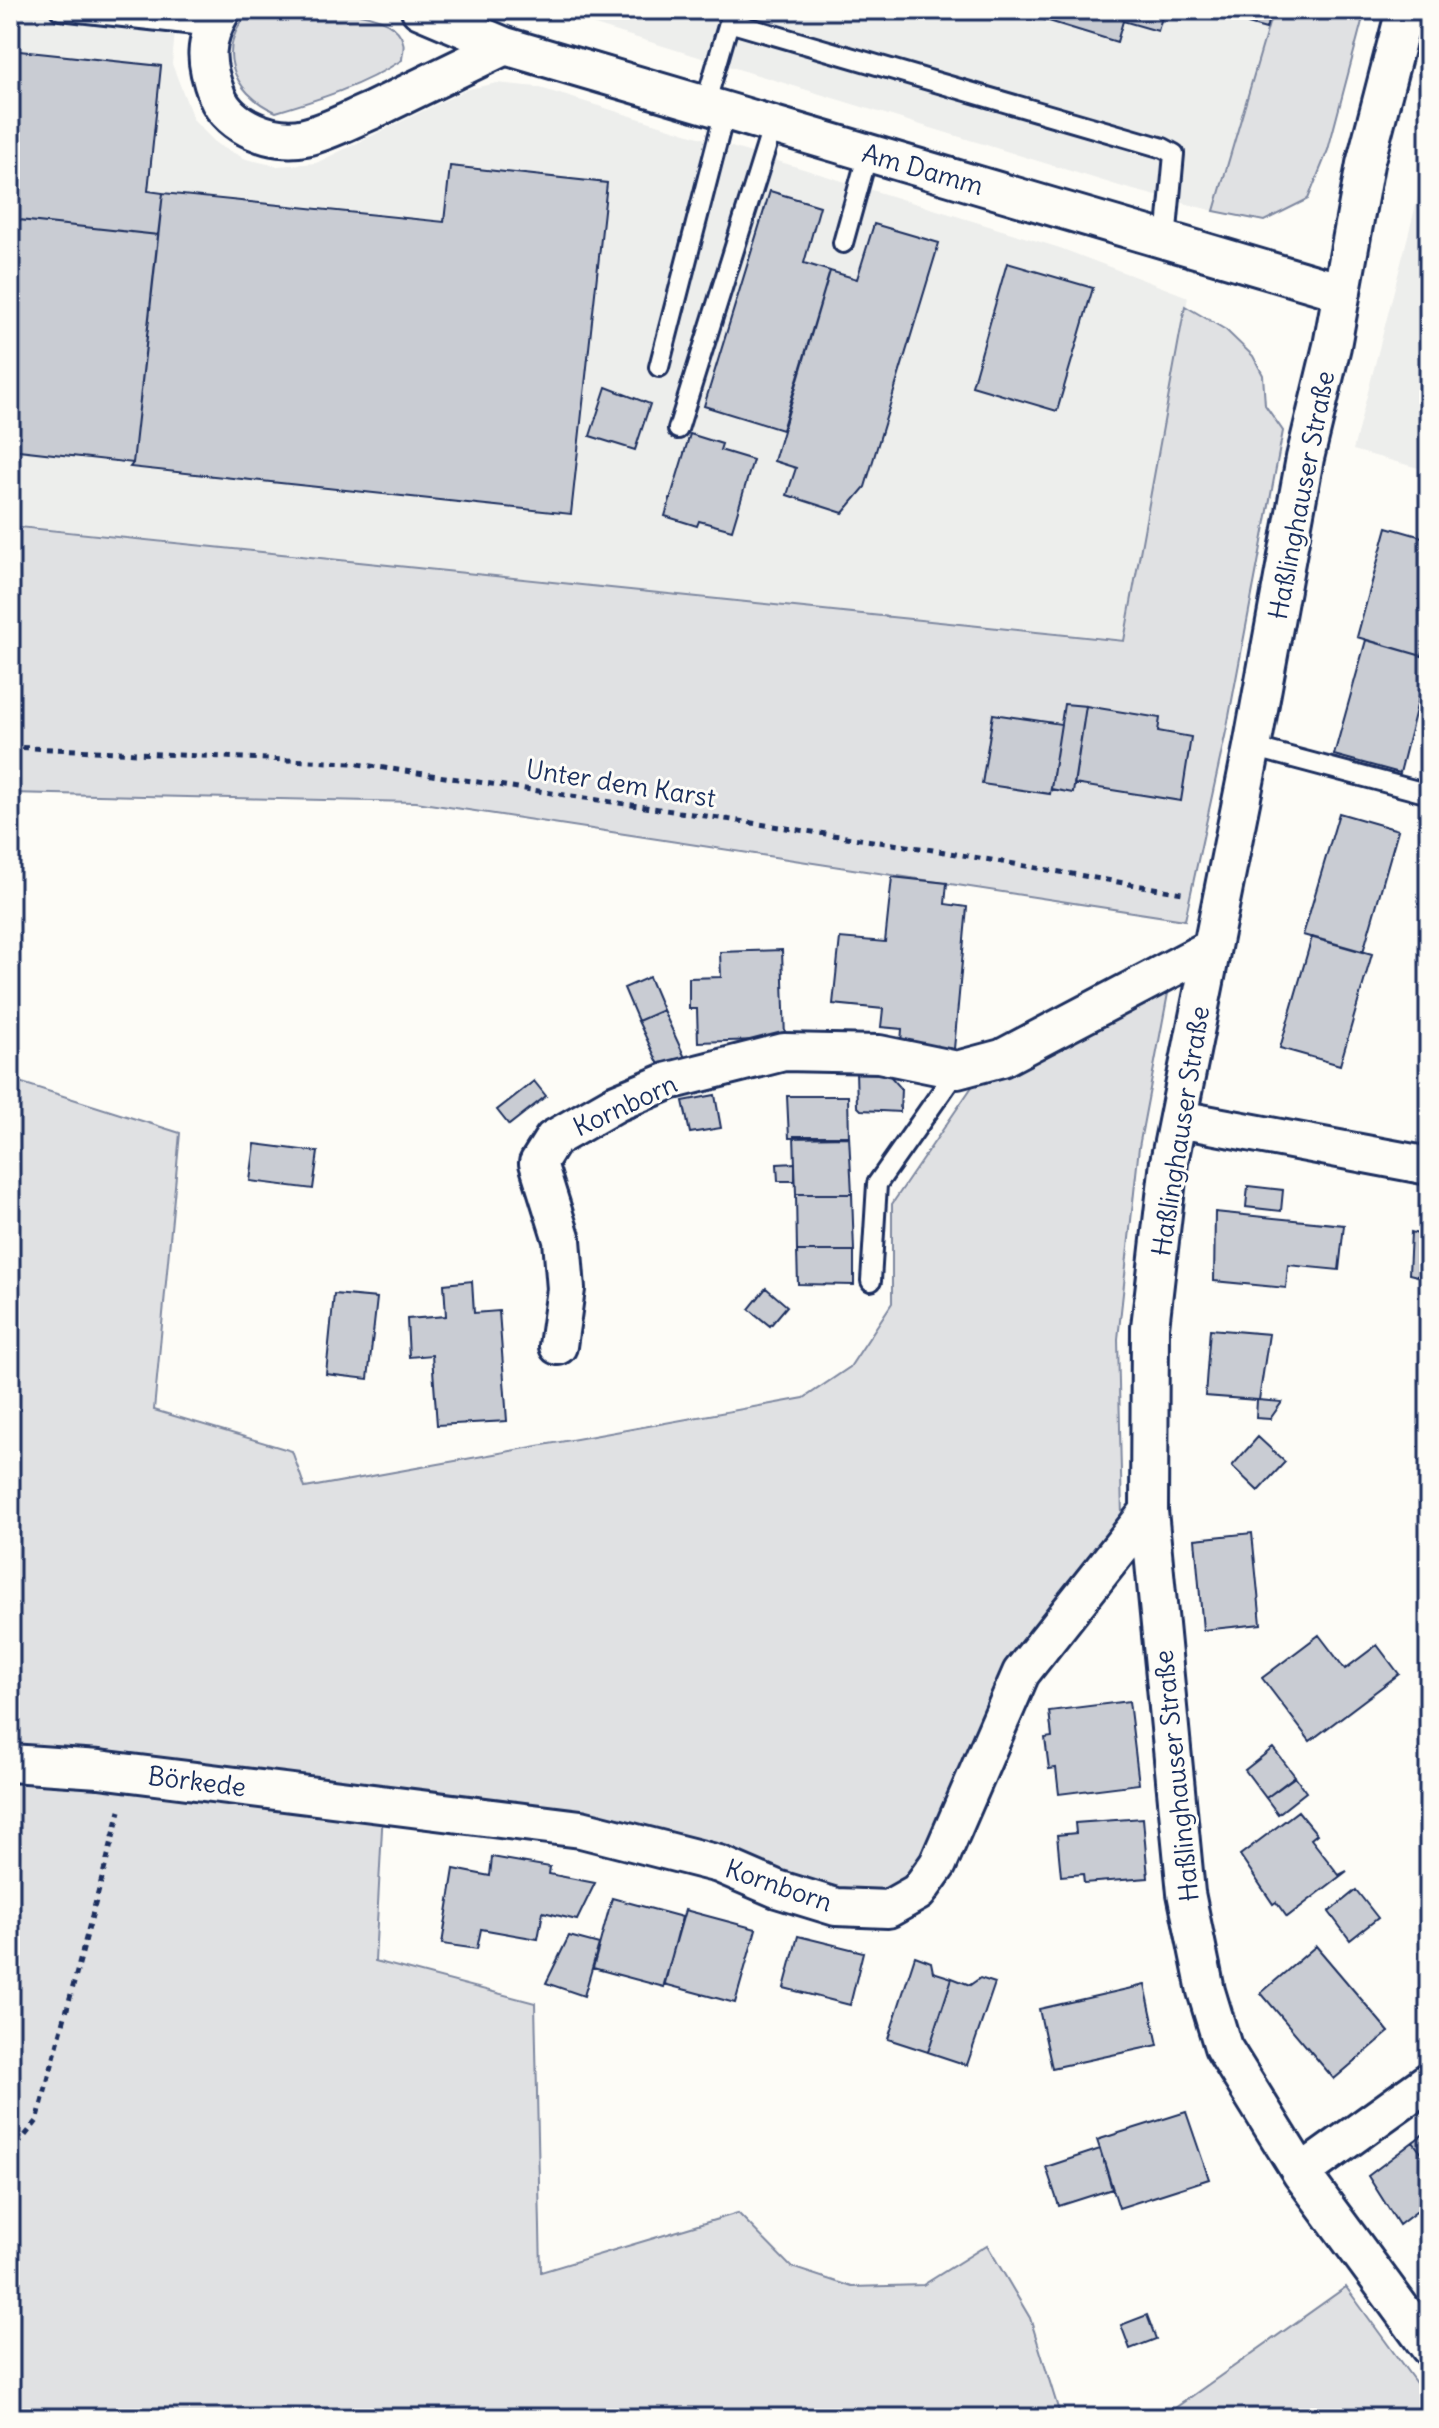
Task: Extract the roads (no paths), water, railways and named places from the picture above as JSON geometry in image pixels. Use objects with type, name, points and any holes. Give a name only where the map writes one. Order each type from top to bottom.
[{"type":"street","name":"Am Damm","points":[[420,10],[505,46],[1342,292]]},
{"type":"street","name":"Haßlinghauser Straße","points":[[1405,10],[1365,164],[1169,1162],[1150,1327],[1149,1511],[1186,1893],[1206,1991],[1223,2047],[1301,2173],[1429,2347]]},
{"type":"street","points":[[218,18],[205,67],[220,104],[236,120],[282,140],[306,137],[354,118],[505,46]]},
{"type":"street","name":"Kornborn","points":[[558,1346],[566,1289],[562,1240],[538,1163],[553,1139],[616,1103],[669,1081],[784,1052],[879,1054],[957,1070],[1002,1058],[1211,948]]},
{"type":"street","points":[[1179,1119],[1429,1166]]},
{"type":"street","name":"Kornborn","points":[[384,1805],[581,1829],[719,1864],[777,1889],[836,1907],[888,1909],[918,1892],[938,1864],[1021,1673],[1149,1511]]},
{"type":"street","name":"Börkede","points":[[10,1763],[130,1773],[384,1805]]},
{"type":"street","points":[[1301,2173],[1429,2081]]},
{"type":"lane","points":[[60,10],[218,18]]},
{"type":"lane","points":[[659,367],[715,108],[731,16],[1163,148],[1174,154],[1166,241]]},
{"type":"lane","points":[[678,429],[773,125]]},
{"type":"lane","points":[[843,243],[868,153]]},
{"type":"lane","points":[[1252,747],[1429,794]]},
{"type":"lane","points":[[871,1281],[877,1184],[957,1070]]}]
